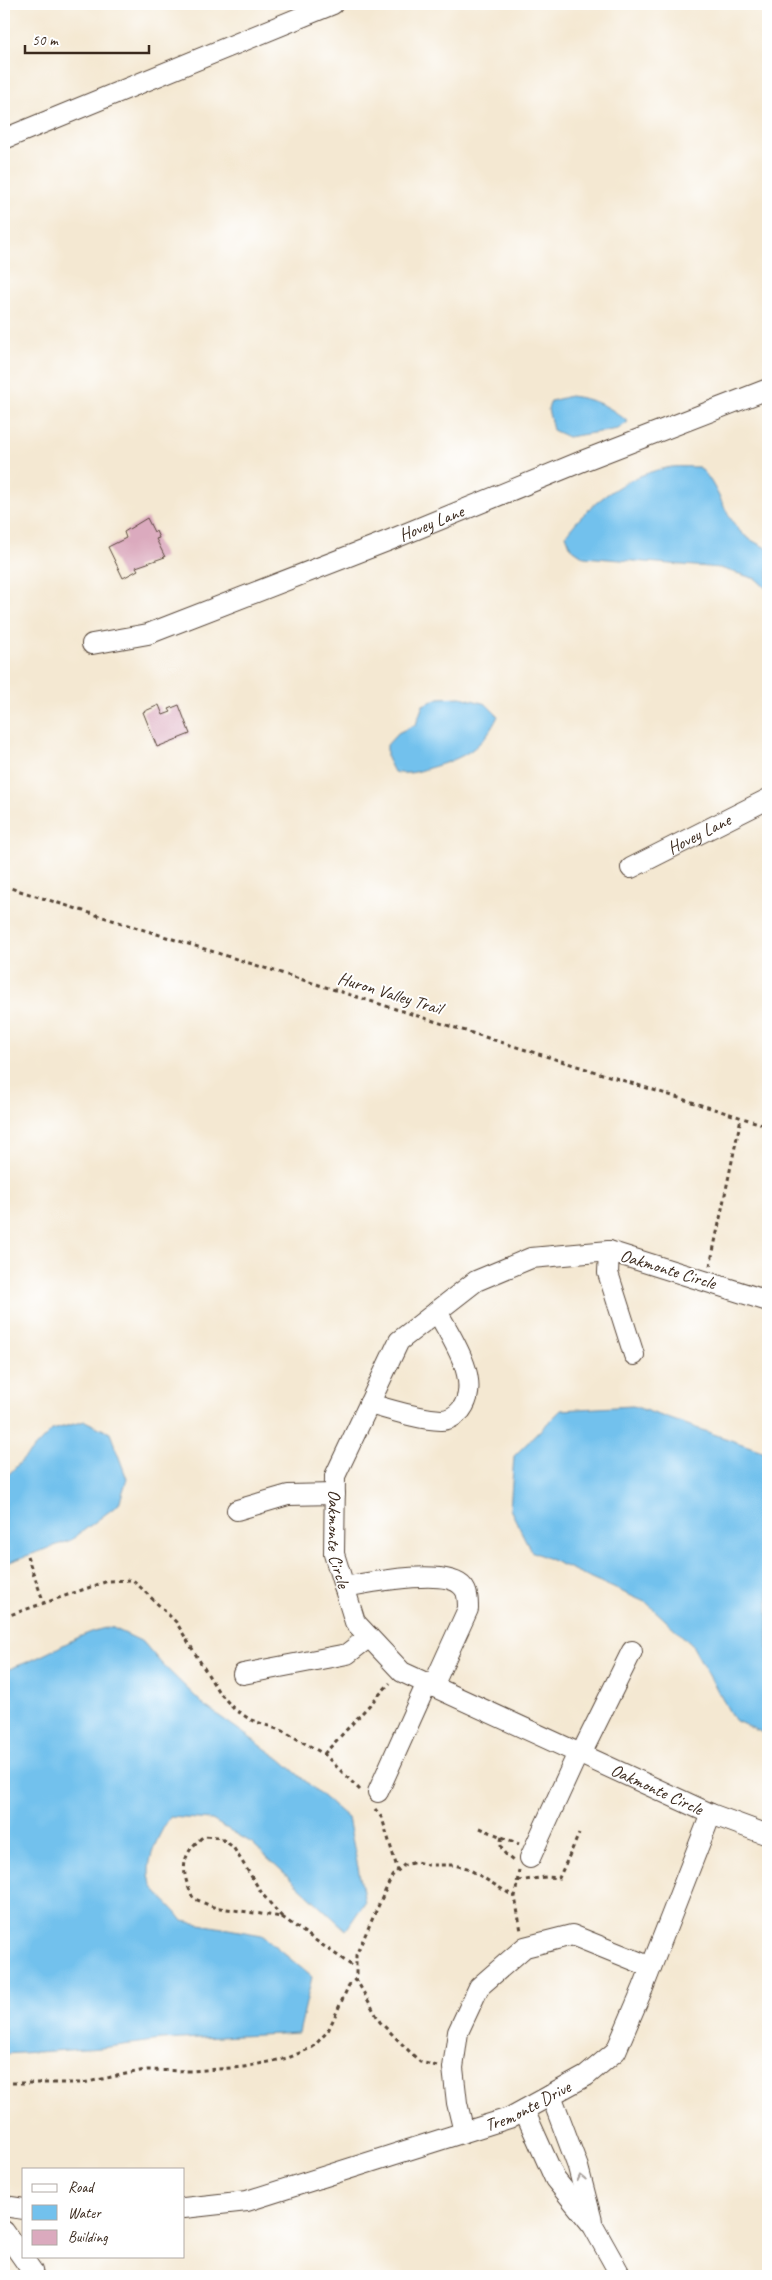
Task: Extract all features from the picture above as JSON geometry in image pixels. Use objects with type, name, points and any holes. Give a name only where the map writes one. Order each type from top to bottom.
[{"type":"street","points":[[4,139],[333,4]]},
{"type":"street","name":"Hovey Lane","points":[[92,644],[148,634],[390,540],[584,460],[768,389]]},
{"type":"street","name":"Hovey Lane","points":[[631,868],[768,799]]},
{"type":"street","points":[[609,1251],[608,1273],[634,1355]]},
{"type":"street","name":"Oakmonte Circle","points":[[768,1300],[609,1251],[531,1258],[476,1281],[399,1341],[335,1476],[334,1554],[355,1622],[401,1670],[711,1814],[768,1835]]},
{"type":"street","points":[[369,1404],[421,1418],[443,1420],[458,1414],[465,1405],[469,1392],[461,1358],[437,1311]]},
{"type":"street","points":[[237,1510],[288,1495],[335,1494]]},
{"type":"street","points":[[344,1587],[395,1578],[446,1579],[456,1582],[463,1587],[467,1597],[468,1609],[372,1798]]},
{"type":"street","points":[[243,1674],[347,1654],[369,1637]]},
{"type":"street","points":[[532,1854],[580,1753],[632,1651]]},
{"type":"street","name":"Tremonte Drive","points":[[185,2208],[247,2201],[509,2118],[586,2076],[616,2050],[652,1967],[711,1814]]},
{"type":"street","points":[[464,2132],[457,2103],[452,2068],[458,2032],[479,1987],[526,1947],[572,1935],[652,1967]]},
{"type":"street","points":[[551,2095],[578,2167],[593,2226]]},
{"type":"street","points":[[524,2110],[555,2179],[593,2226],[622,2276]]},
{"type":"street","points":[[4,2206],[22,2209]]},
{"type":"street","points":[[4,2231],[22,2253]]},
{"type":"street","points":[[26,2258],[34,2268]]},
{"type":"path","name":"Huron Valley Trail","points":[[4,886],[768,1126]]},
{"type":"path","points":[[706,1281],[741,1118]]},
{"type":"path","points":[[27,1556],[44,1603]]},
{"type":"path","points":[[4,1617],[108,1580],[133,1580],[176,1622],[218,1691],[234,1709],[251,1720],[283,1732],[324,1754],[372,1798],[382,1818],[398,1871]]},
{"type":"path","points":[[324,1754],[401,1670]]},
{"type":"path","points":[[480,1828],[502,1837],[532,1854]]},
{"type":"path","points":[[518,1881],[546,1877],[559,1878],[579,1834]]},
{"type":"path","points":[[282,1917],[213,1907],[193,1898],[186,1882],[184,1866],[191,1846],[204,1836],[219,1837],[233,1848],[263,1895],[282,1917],[354,1967]]},
{"type":"path","points":[[502,1837],[500,1843],[501,1851],[519,1870],[515,1897],[521,1934],[526,1947]]},
{"type":"path","points":[[452,2068],[430,2066],[420,2062],[380,2022],[356,1979],[354,1967],[356,1955],[392,1876],[404,1865],[417,1862],[428,1866],[453,1865],[467,1868],[515,1897]]},
{"type":"path","points":[[4,2083],[83,2083],[145,2070],[192,2072],[244,2067],[288,2058],[313,2047],[328,2031],[349,1985],[356,1979]]},
{"type":"water","points":[[570,396],[601,404],[628,422],[618,429],[568,437],[553,430],[548,409],[551,401]]},
{"type":"water","points":[[675,467],[699,467],[716,489],[733,523],[748,538],[768,549],[768,590],[756,579],[720,568],[584,557],[571,548],[566,535],[576,523],[599,501],[626,482],[656,470]]},
{"type":"water","points":[[461,697],[486,704],[498,716],[485,737],[471,751],[452,760],[416,772],[394,772],[387,758],[387,745],[398,733],[416,724],[423,705],[439,698]]},
{"type":"water","points":[[633,1406],[768,1453],[768,1732],[763,1733],[734,1720],[692,1645],[647,1603],[531,1551],[510,1509],[514,1456],[561,1410]]},
{"type":"water","points":[[85,1421],[110,1433],[127,1479],[119,1504],[71,1540],[4,1564],[4,1479],[52,1430]]},
{"type":"water","points":[[111,1627],[143,1642],[161,1663],[205,1706],[280,1759],[348,1818],[365,1902],[346,1930],[252,1843],[212,1820],[170,1817],[152,1852],[149,1873],[151,1882],[155,1890],[183,1921],[262,1935],[312,1977],[299,2033],[160,2040],[101,2048],[4,2054],[4,1671],[84,1635]]},
{"type":"building","points":[[147,518],[154,532],[156,531],[159,538],[156,539],[165,557],[136,567],[138,570],[123,578],[108,547],[126,538],[124,532]]},
{"type":"building","points":[[159,705],[163,715],[171,712],[169,709],[179,705],[190,734],[157,747],[143,712]]}]
